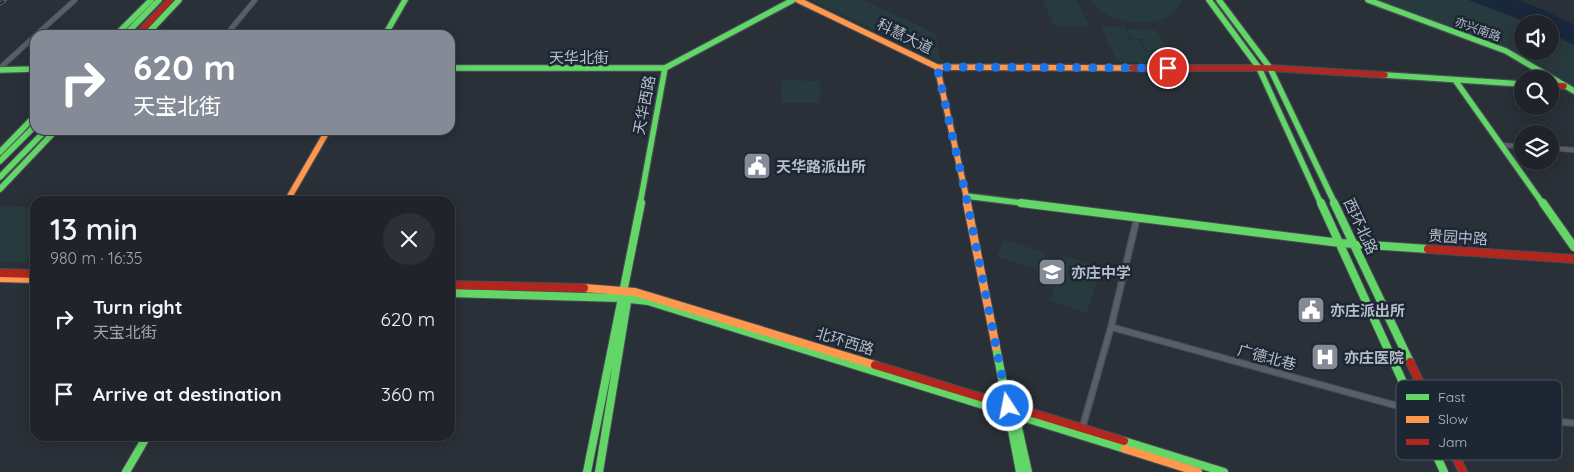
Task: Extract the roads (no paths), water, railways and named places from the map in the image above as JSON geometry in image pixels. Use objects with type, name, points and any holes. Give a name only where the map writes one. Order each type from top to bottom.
[{"type":"street","points":[[43,30],[76,0]]},
{"type":"street","points":[[124,30],[150,0]]},
{"type":"street","points":[[126,30],[135,24],[159,0]]},
{"type":"street","points":[[142,30],[170,0]]},
{"type":"street","points":[[151,30],[179,0]]},
{"type":"street","points":[[230,30],[255,0]]},
{"type":"street","points":[[388,30],[406,0]]},
{"type":"street","name":"天华西路","points":[[587,472],[621,298],[625,290],[664,69],[793,0]]},
{"type":"street","name":"科慧大道","points":[[800,0],[937,67],[966,196],[1020,472]]},
{"type":"street","name":"西环北路","points":[[1209,0],[1259,68],[1402,380]]},
{"type":"street","name":"西环北路","points":[[1219,0],[1270,68],[1418,380]]},
{"type":"street","name":"亦兴南路","points":[[1368,0],[1506,51],[1574,90]]},
{"type":"street","points":[[0,68],[30,41]]},
{"type":"street","points":[[937,67],[1270,68],[1514,84]]},
{"type":"street","points":[[0,68],[30,68]]},
{"type":"street","name":"天华北街","points":[[455,69],[664,69]]},
{"type":"street","points":[[1455,80],[1574,247]]},
{"type":"street","points":[[1559,86],[1567,86]]},
{"type":"street","points":[[0,152],[30,121]]},
{"type":"street","points":[[0,162],[30,131]]},
{"type":"street","points":[[0,177],[41,135]]},
{"type":"street","points":[[0,189],[51,135]]},
{"type":"street","points":[[290,196],[325,135]]},
{"type":"street","points":[[1503,145],[1514,146]]},
{"type":"street","points":[[1559,149],[1574,150]]},
{"type":"street","name":"贵园中路","points":[[966,196],[1340,243],[1574,259]]},
{"type":"street","points":[[1082,429],[1111,327],[1138,218]]},
{"type":"street","points":[[0,273],[30,274]]},
{"type":"street","points":[[0,278],[30,279]]},
{"type":"street","name":"北环西路","points":[[455,285],[625,290],[663,300],[1008,410],[1017,416],[1198,472]]},
{"type":"street","points":[[599,472],[630,299],[625,290]]},
{"type":"street","name":"北环西路","points":[[455,293],[621,298],[648,302],[1008,410],[1082,429],[1224,472]]},
{"type":"street","name":"广德北巷","points":[[1111,327],[1396,405]]},
{"type":"street","points":[[1017,416],[1028,472]]},
{"type":"street","points":[[126,472],[144,441]]},
{"type":"street","name":"西环北路","points":[[1438,460],[1444,472]]},
{"type":"street","name":"西环北路","points":[[1457,460],[1463,472]]},
{"type":"water","points":[[1469,0],[1517,0],[1554,15],[1514,15],[1514,17]]},
{"type":"water","points":[[1559,18],[1574,25],[1574,45],[1559,38]]},
{"type":"railway","points":[[0,4],[5,0]]},
{"type":"place","name":"天华路派出所","points":[[757,166]]},
{"type":"place","name":"亦庄中学","points":[[1052,272]]},
{"type":"place","name":"亦庄派出所","points":[[1311,310]]},
{"type":"place","name":"亦庄医院","points":[[1325,357]]}]
